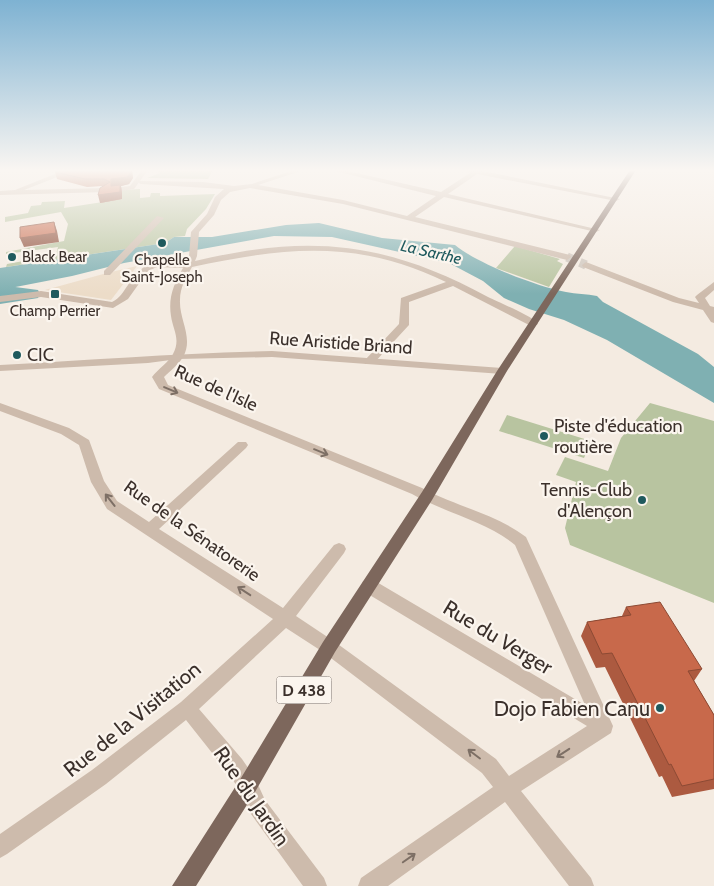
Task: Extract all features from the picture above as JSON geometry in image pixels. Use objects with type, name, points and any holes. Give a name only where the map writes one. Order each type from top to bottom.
[{"type":"main road","name":"D 438","points":[[183,886],[248,785],[329,647],[428,496],[502,371],[608,211]]},
{"type":"street","points":[[178,356],[182,333],[176,317],[175,300],[177,287],[192,260],[195,232],[212,211]]},
{"type":"street","points":[[382,211],[567,257]]},
{"type":"street","points":[[409,218],[419,211]]},
{"type":"street","points":[[514,211],[596,230]]},
{"type":"street","points":[[107,274],[160,218]]},
{"type":"street","points":[[0,298],[41,294],[113,305],[122,300],[144,269],[257,250],[336,249],[398,260],[455,282],[536,319]]},
{"type":"street","points":[[586,264],[676,300],[710,309]]},
{"type":"street","points":[[369,362],[404,325],[404,300],[455,282]]},
{"type":"street","points":[[714,285],[700,297],[710,309],[714,320]]},
{"type":"street","name":"Rue Aristide Briand","points":[[178,356],[272,354],[502,371]]},
{"type":"street","name":"Rue de l'Isle","points":[[0,368],[148,360],[178,356]]},
{"type":"street","name":"Rue de l'Isle","points":[[178,356],[158,377],[163,387],[428,496]]},
{"type":"street","points":[[0,357],[0,368]]},
{"type":"street","name":"Rue de la Sénatorerie","points":[[0,407],[65,431],[85,444],[98,482],[112,505],[329,647],[489,766],[584,886]]},
{"type":"street","points":[[150,529],[242,445]]},
{"type":"street","points":[[369,886],[507,789],[604,726],[521,541],[508,531],[439,503],[428,496]]},
{"type":"street","name":"Rue de la Visitation","points":[[0,847],[99,777],[186,708],[285,618],[339,549]]},
{"type":"street","name":"Rue du Verger","points":[[370,586],[604,726]]},
{"type":"street","name":"Rue du Jardin","points":[[186,708],[248,785],[258,806],[316,886]]},
{"type":"green space","points":[[29,211],[204,211],[187,229],[185,236],[174,237],[165,243],[6,267],[7,264],[56,255],[58,247],[6,254],[6,252],[64,241],[68,224],[61,212],[5,222],[5,217]]},
{"type":"green space","points":[[515,246],[560,259],[557,261],[563,264],[549,287],[496,268]]},
{"type":"green space","name":"Tennis-Club d'Alençon","points":[[650,403],[714,421],[714,603],[570,545],[565,528],[576,482],[556,475],[565,457],[608,471],[621,438]]},
{"type":"green space","name":"Piste d'éducation routière","points":[[507,415],[591,441],[584,458],[499,431]]},
{"type":"shaded area","points":[[137,266],[111,300],[45,290],[107,273]]},
{"type":"water","points":[[319,223],[382,238],[455,245],[478,260],[524,280],[566,292],[597,296],[603,302],[698,354],[714,367],[714,403],[607,340],[564,320],[529,309],[504,298],[483,281],[449,263],[332,237],[274,236],[124,263],[72,276],[0,290],[0,268],[165,243],[174,237],[212,237],[286,225]]},
{"type":"building","points":[[54,222],[56,233],[20,238],[20,227]]},
{"type":"building","name":"Dojo Fabien Canu","points":[[660,602],[702,669],[688,671],[714,715],[714,779],[682,786],[671,764],[669,765],[612,653],[602,654],[587,622],[631,615],[626,607]]},
{"type":"waterway","name":"La Sarthe","points":[[0,291],[31,294],[0,298]]},
{"type":"tunnel","points":[[567,257],[586,265]]},
{"type":"place","name":"Chapelle Saint-Joseph","points":[[162,243]]},
{"type":"place","name":"Black Bear","points":[[12,257]]},
{"type":"place","name":"Champ Perrier","points":[[55,294]]},
{"type":"place","name":"CIC","points":[[17,355]]},
{"type":"place","name":"Piste d'éducation routière","points":[[544,436]]},
{"type":"place","name":"Tennis-Club d'Alençon","points":[[642,500]]},
{"type":"place","name":"Dojo Fabien Canu","points":[[660,708]]}]
